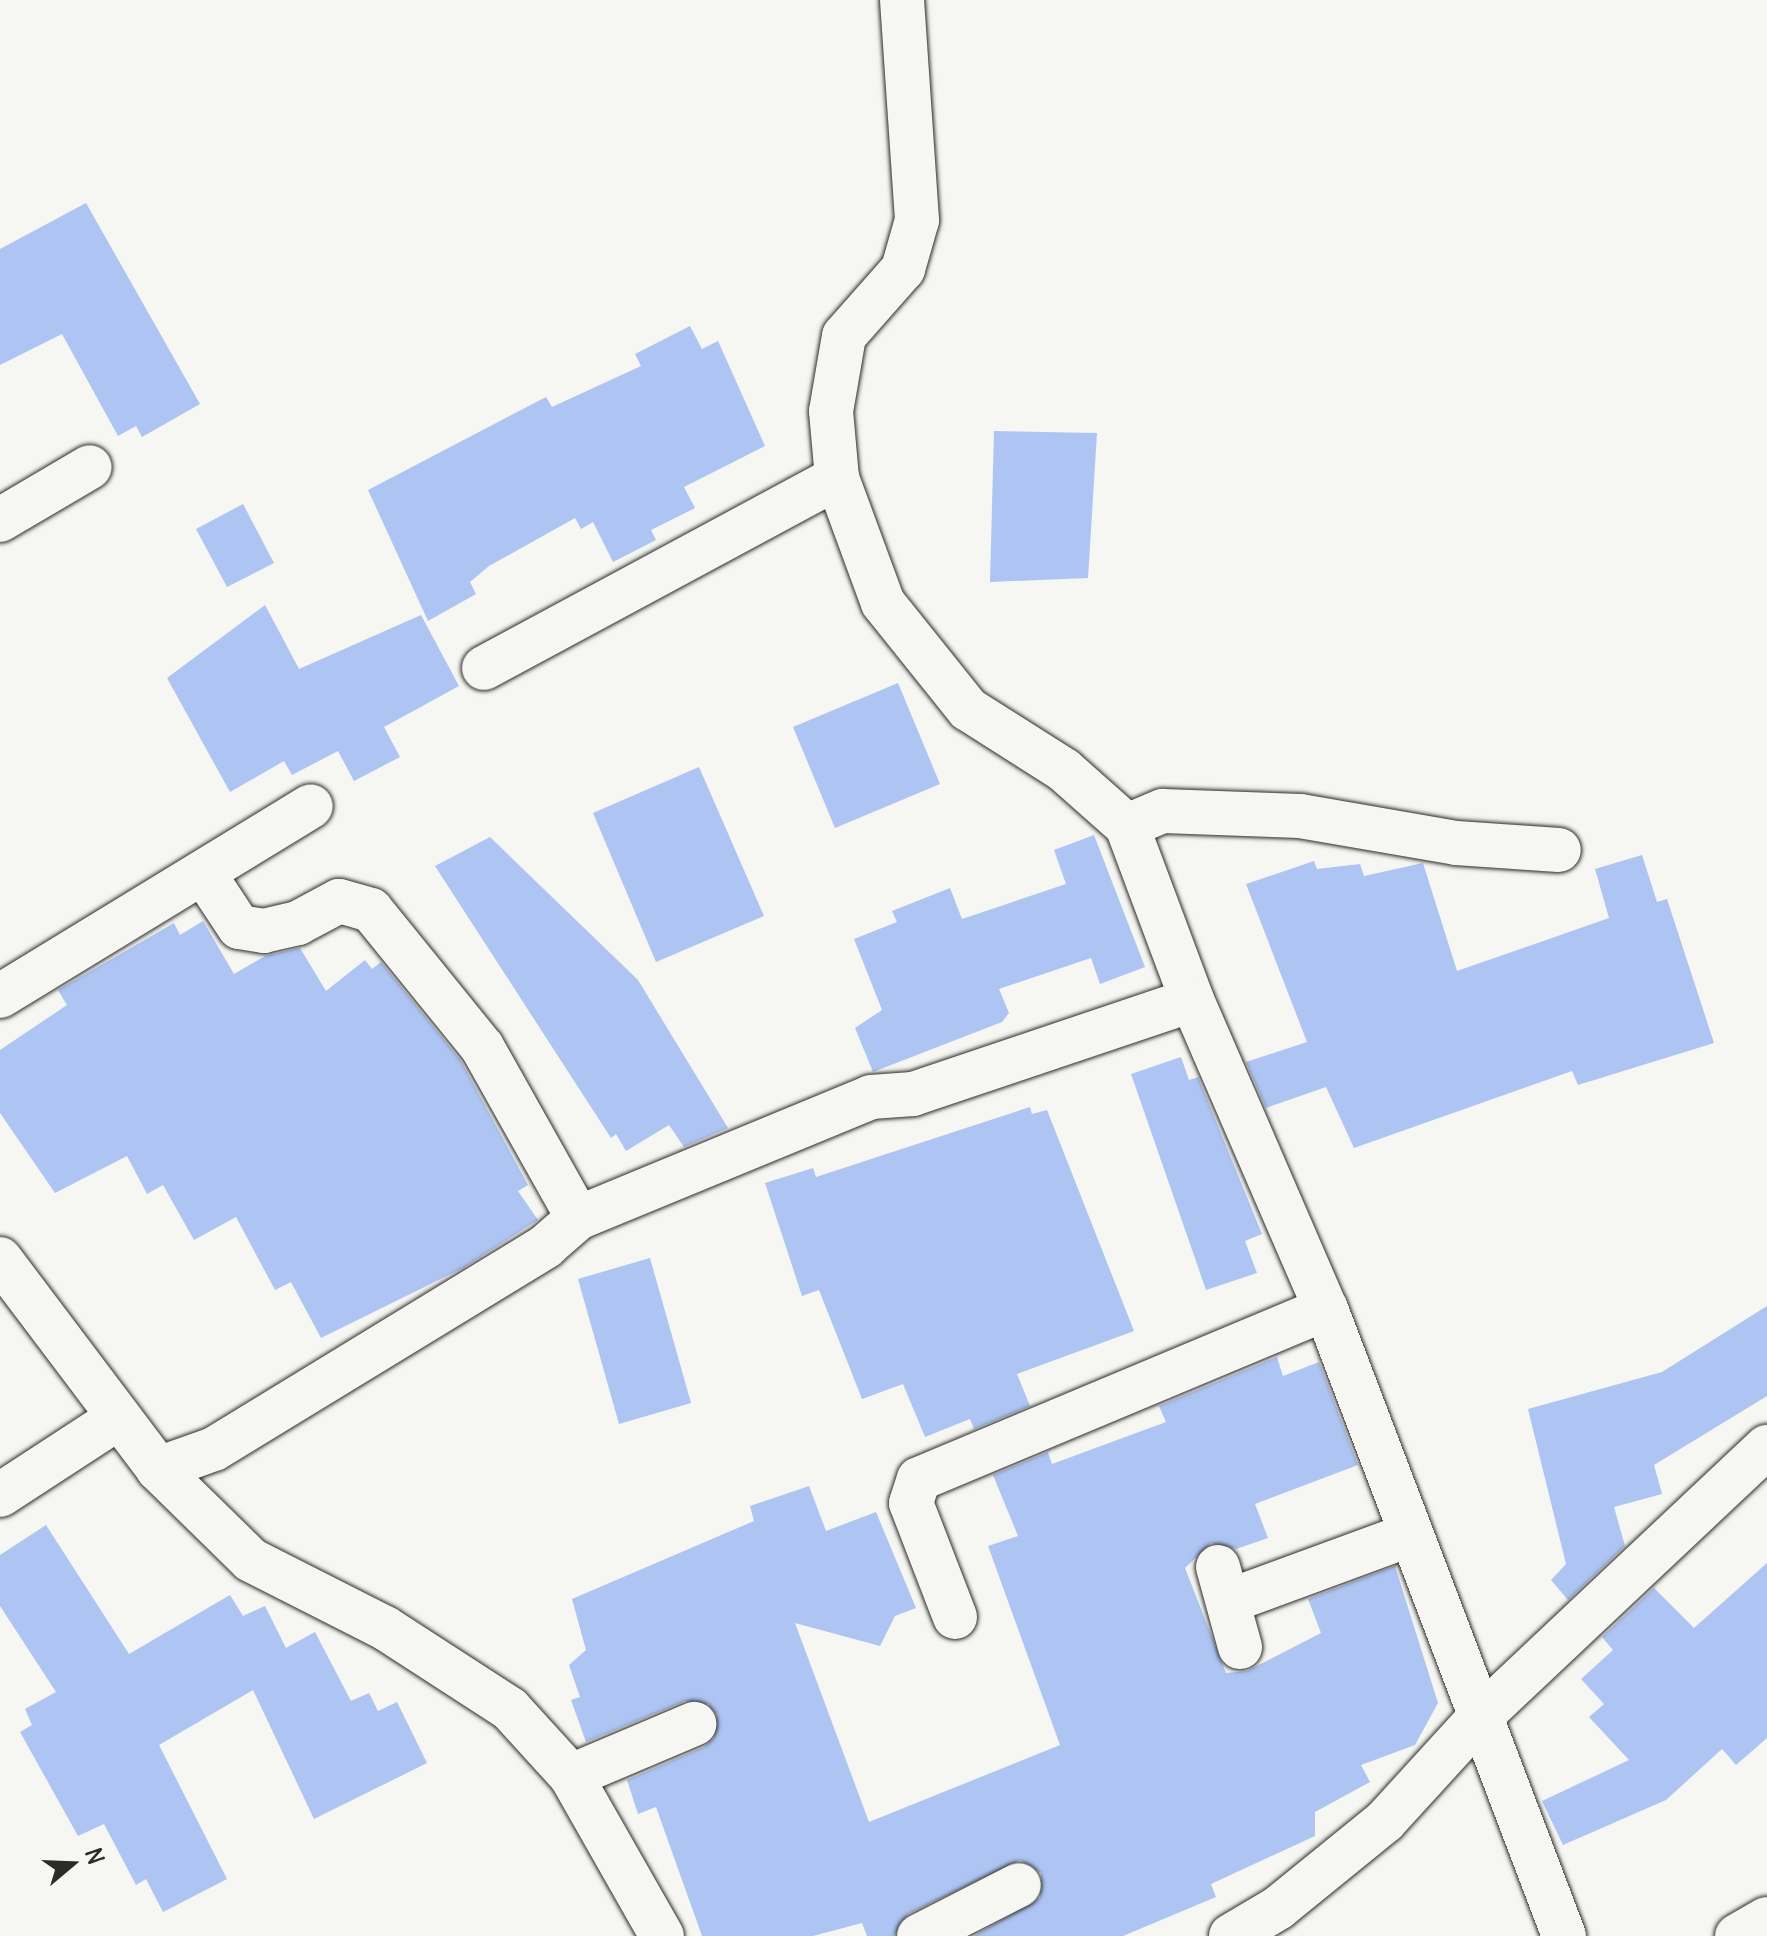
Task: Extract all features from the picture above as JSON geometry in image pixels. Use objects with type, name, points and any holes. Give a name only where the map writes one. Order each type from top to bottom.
[{"type":"street","points":[[902,0],[917,220],[903,269],[844,336],[831,411],[837,478],[883,603],[968,709],[1064,770],[1127,826],[1192,1000],[1326,1309],[1564,1936]]},
{"type":"street","points":[[0,520],[90,467]]},
{"type":"street","points":[[484,668],[837,478]]},
{"type":"street","points":[[0,996],[311,806]]},
{"type":"street","points":[[1127,826],[1163,811],[1300,816],[1456,843],[1559,850]]},
{"type":"street","points":[[204,874],[239,927],[264,931],[298,923],[339,901],[371,910],[482,1047],[578,1218]]},
{"type":"street","points":[[158,1469],[214,1449],[546,1246],[578,1218],[871,1097],[913,1094],[1192,1000]]},
{"type":"street","points":[[0,1259],[158,1469],[251,1560],[385,1628],[510,1709],[571,1776],[662,1936]]},
{"type":"street","points":[[955,1617],[911,1503],[919,1479],[1326,1309]]},
{"type":"street","points":[[0,1495],[118,1418]]},
{"type":"street","points":[[1231,1936],[1278,1908],[1385,1821],[1480,1717],[1767,1447]]},
{"type":"street","points":[[1240,1647],[1225,1584],[1411,1534]]},
{"type":"street","points":[[571,1776],[694,1724]]},
{"type":"street","points":[[919,1936],[1019,1885]]},
{"type":"street","points":[[1737,1936],[1767,1919]]},
{"type":"building","points":[[86,203],[200,404],[142,437],[136,426],[118,436],[62,334],[0,365],[0,249]]},
{"type":"building","points":[[690,326],[702,349],[718,341],[765,446],[684,487],[695,508],[651,530],[656,540],[613,562],[593,522],[581,529],[575,518],[489,566],[470,582],[476,594],[428,621],[368,490],[546,397],[552,407],[641,366],[635,354]]},
{"type":"building","points":[[994,431],[1097,433],[1088,578],[990,582]]},
{"type":"building","points":[[243,504],[274,563],[227,587],[196,529]]},
{"type":"building","points":[[265,605],[299,669],[421,615],[459,686],[384,727],[400,757],[354,781],[338,751],[292,775],[284,761],[230,792],[167,678]]},
{"type":"building","points":[[898,683],[940,784],[835,828],[793,727]]},
{"type":"building","points":[[699,767],[764,916],[656,962],[593,813]]},
{"type":"building","points":[[1094,835],[1145,967],[1100,984],[1091,958],[999,989],[1009,1013],[1002,1022],[873,1072],[855,1028],[882,1010],[854,939],[897,922],[892,911],[950,888],[962,919],[1066,884],[1054,850]]},
{"type":"building","points":[[490,837],[638,980],[728,1128],[684,1147],[669,1125],[626,1151],[616,1134],[611,1138],[435,866]]},
{"type":"building","points":[[1642,855],[1657,902],[1667,899],[1714,1043],[1578,1085],[1572,1071],[1354,1148],[1326,1087],[1266,1108],[1246,1062],[1307,1042],[1246,884],[1314,861],[1317,869],[1360,864],[1364,876],[1423,863],[1457,971],[1609,918],[1595,869]]},
{"type":"building","points":[[203,921],[234,974],[265,956],[300,948],[326,991],[365,960],[372,969],[381,962],[461,1061],[528,1185],[518,1191],[538,1220],[463,1268],[321,1338],[291,1282],[275,1290],[236,1217],[194,1240],[163,1185],[147,1194],[127,1156],[55,1193],[0,1113],[0,1050],[67,1005],[58,990],[174,923],[180,935]]},
{"type":"building","points":[[1181,1057],[1189,1080],[1198,1077],[1262,1234],[1245,1241],[1257,1273],[1206,1290],[1131,1074]]},
{"type":"building","points":[[1030,1107],[1032,1114],[1047,1110],[1134,1331],[1017,1374],[1030,1406],[974,1429],[970,1419],[925,1437],[903,1384],[862,1399],[819,1290],[802,1296],[765,1183],[813,1168],[816,1177]]},
{"type":"building","points":[[650,1258],[691,1403],[619,1424],[578,1279]]},
{"type":"building","points":[[1767,1306],[1767,1396],[1654,1465],[1662,1494],[1614,1507],[1625,1546],[1568,1600],[1551,1580],[1566,1564],[1528,1409],[1662,1372]]},
{"type":"building","points":[[1277,1357],[1283,1376],[1319,1362],[1358,1465],[1255,1504],[1268,1538],[1236,1549],[1211,1543],[1185,1568],[1226,1673],[1247,1671],[1321,1633],[1308,1599],[1395,1566],[1438,1703],[1415,1745],[1361,1765],[1370,1782],[1315,1812],[1315,1836],[1211,1884],[1216,1897],[1123,1936],[974,1936],[1040,1898],[1041,1873],[1020,1860],[908,1914],[894,1936],[867,1936],[862,1923],[813,1936],[702,1936],[656,1807],[638,1814],[627,1780],[704,1747],[714,1738],[717,1715],[708,1704],[685,1701],[586,1742],[571,1700],[580,1697],[569,1665],[586,1650],[572,1599],[754,1521],[750,1506],[809,1486],[826,1531],[876,1512],[916,1608],[895,1616],[880,1646],[795,1623],[869,1822],[1060,1745],[988,1546],[1018,1536],[993,1475],[1048,1452],[1052,1464],[1166,1422],[1159,1406]]},
{"type":"building","points":[[46,1525],[129,1654],[230,1595],[243,1616],[265,1606],[286,1648],[315,1632],[351,1701],[369,1693],[378,1711],[397,1702],[427,1763],[314,1819],[253,1690],[159,1745],[227,1879],[163,1912],[146,1879],[136,1885],[104,1824],[78,1836],[20,1732],[32,1725],[25,1709],[56,1692],[0,1606],[0,1555]]},
{"type":"building","points":[[1767,1563],[1767,1738],[1736,1765],[1722,1749],[1666,1800],[1563,1845],[1542,1801],[1629,1760],[1589,1717],[1604,1704],[1581,1679],[1613,1650],[1602,1637],[1654,1588],[1694,1628]]}]
